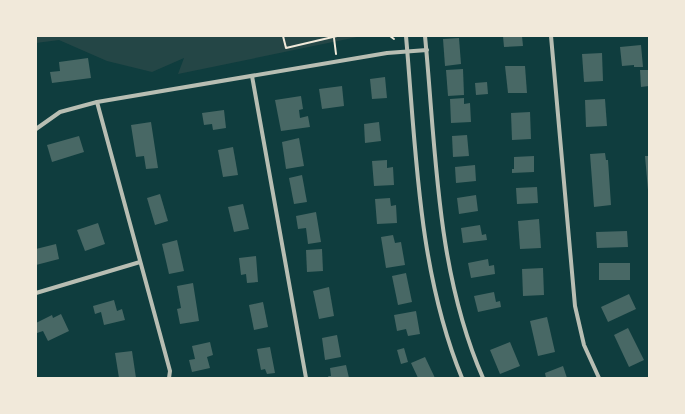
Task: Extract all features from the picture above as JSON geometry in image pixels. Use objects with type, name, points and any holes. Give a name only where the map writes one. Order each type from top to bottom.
[{"type":"street","points":[[406,36],[425,235],[446,333],[462,378]]},
{"type":"street","points":[[425,36],[444,234],[460,317],[483,378]]},
{"type":"street","points":[[551,36],[558,97],[575,306],[584,346],[599,378]]},
{"type":"street","points":[[36,129],[60,112],[97,102],[387,53],[427,50]]},
{"type":"street","points":[[252,76],[306,378]]},
{"type":"street","points":[[97,102],[170,371],[169,378]]},
{"type":"street","points":[[36,293],[140,262]]},
{"type":"path","points":[[283,36],[286,48],[336,37],[336,55]]},
{"type":"path","points":[[390,36],[394,39]]},
{"type":"shaded area","points":[[36,36],[362,36],[178,74],[184,58],[152,72],[107,61],[59,40],[36,43]]},
{"type":"building","points":[[503,36],[522,36],[523,46],[504,47]]},
{"type":"building","points":[[459,38],[461,64],[445,66],[443,39]]},
{"type":"building","points":[[641,45],[643,67],[634,67],[634,65],[622,66],[620,47]]},
{"type":"building","points":[[602,53],[603,81],[584,82],[582,54]]},
{"type":"building","points":[[88,58],[91,78],[52,83],[50,72],[60,71],[59,62]]},
{"type":"building","points":[[505,66],[525,66],[527,93],[508,93]]},
{"type":"building","points":[[463,69],[464,95],[448,96],[446,70]]},
{"type":"building","points":[[640,70],[649,70],[649,86],[641,87]]},
{"type":"building","points":[[385,77],[387,98],[372,99],[370,79]]},
{"type":"building","points":[[487,82],[488,94],[476,95],[475,83]]},
{"type":"building","points":[[342,86],[344,106],[322,109],[319,89]]},
{"type":"building","points":[[301,96],[303,109],[299,110],[300,118],[308,116],[310,127],[281,131],[275,100]]},
{"type":"building","points":[[464,98],[464,104],[470,103],[471,122],[451,123],[450,99]]},
{"type":"building","points":[[605,99],[607,126],[586,127],[585,100]]},
{"type":"building","points":[[224,110],[226,128],[213,130],[212,124],[204,125],[202,113]]},
{"type":"building","points":[[530,112],[531,139],[512,140],[511,113]]},
{"type":"building","points":[[151,122],[158,168],[146,169],[144,156],[136,157],[131,125]]},
{"type":"building","points":[[379,122],[381,141],[365,143],[364,124]]},
{"type":"building","points":[[467,135],[469,156],[453,157],[452,136]]},
{"type":"building","points":[[79,136],[84,152],[52,162],[47,145]]},
{"type":"building","points":[[299,138],[304,166],[286,169],[282,142]]},
{"type":"building","points":[[233,147],[238,175],[223,177],[218,150]]},
{"type":"building","points":[[605,153],[606,160],[608,160],[611,205],[594,207],[590,154]]},
{"type":"building","points":[[534,156],[534,172],[512,173],[512,169],[514,169],[514,157]]},
{"type":"building","points":[[645,156],[649,156],[648,190]]},
{"type":"building","points":[[387,160],[387,168],[393,167],[394,185],[374,186],[372,161]]},
{"type":"building","points":[[475,165],[476,181],[456,183],[455,167]]},
{"type":"building","points":[[302,175],[307,202],[294,204],[289,178]]},
{"type":"building","points":[[537,187],[538,203],[517,204],[516,188]]},
{"type":"building","points":[[160,194],[168,221],[155,225],[147,198]]},
{"type":"building","points":[[476,195],[478,211],[459,214],[457,198]]},
{"type":"building","points":[[390,198],[391,206],[396,205],[397,223],[377,224],[375,199]]},
{"type":"building","points":[[243,204],[249,229],[234,232],[228,207]]},
{"type":"building","points":[[316,212],[321,242],[308,244],[306,228],[298,229],[296,216]]},
{"type":"building","points":[[539,219],[541,248],[520,249],[518,221]]},
{"type":"building","points":[[98,223],[105,244],[85,251],[77,230]]},
{"type":"building","points":[[480,225],[482,235],[486,234],[487,240],[463,243],[461,228]]},
{"type":"building","points":[[627,231],[628,247],[597,248],[596,232]]},
{"type":"building","points":[[393,235],[395,243],[401,242],[405,265],[386,268],[381,237]]},
{"type":"building","points":[[177,240],[184,271],[169,274],[162,244]]},
{"type":"building","points":[[56,244],[59,259],[36,265],[36,249]]},
{"type":"building","points":[[322,249],[323,271],[307,272],[306,250]]},
{"type":"building","points":[[256,256],[258,282],[247,283],[246,274],[241,275],[239,258]]},
{"type":"building","points":[[488,259],[489,266],[494,265],[495,274],[471,278],[468,263]]},
{"type":"building","points":[[599,263],[630,263],[630,280],[599,280]]},
{"type":"building","points":[[543,268],[544,295],[523,296],[522,269]]},
{"type":"building","points":[[406,273],[412,302],[398,305],[392,276]]},
{"type":"building","points":[[193,283],[199,321],[180,324],[177,309],[181,308],[177,286]]},
{"type":"building","points":[[329,287],[334,316],[319,319],[313,291]]},
{"type":"building","points":[[494,292],[496,302],[500,301],[501,307],[478,312],[474,296]]},
{"type":"building","points":[[629,294],[636,309],[608,322],[601,307]]},
{"type":"building","points":[[114,300],[117,311],[122,309],[125,320],[104,325],[101,312],[95,314],[93,306]]},
{"type":"building","points":[[263,302],[268,327],[254,330],[249,305]]},
{"type":"building","points":[[416,311],[420,334],[408,336],[406,329],[397,331],[394,315]]},
{"type":"building","points":[[61,314],[69,331],[48,341],[43,331],[37,333],[36,323],[52,315],[53,318]]},
{"type":"building","points":[[547,317],[555,352],[538,356],[530,321]]},
{"type":"building","points":[[628,328],[644,360],[629,367],[614,335]]},
{"type":"building","points":[[337,335],[341,357],[325,360],[322,338]]},
{"type":"building","points":[[210,342],[213,355],[207,357],[210,368],[192,372],[189,360],[195,359],[192,346]]},
{"type":"building","points":[[510,342],[520,366],[500,374],[490,350]]},
{"type":"building","points":[[270,347],[275,373],[267,374],[265,369],[261,370],[257,349]]},
{"type":"building","points":[[404,348],[408,362],[401,364],[397,350]]},
{"type":"building","points":[[132,351],[136,378],[119,378],[115,353]]},
{"type":"building","points":[[425,357],[435,378],[418,378],[411,363]]},
{"type":"building","points":[[346,365],[349,378],[329,378],[328,376],[331,376],[330,368]]},
{"type":"building","points":[[563,366],[567,378],[546,378],[545,373]]}]
